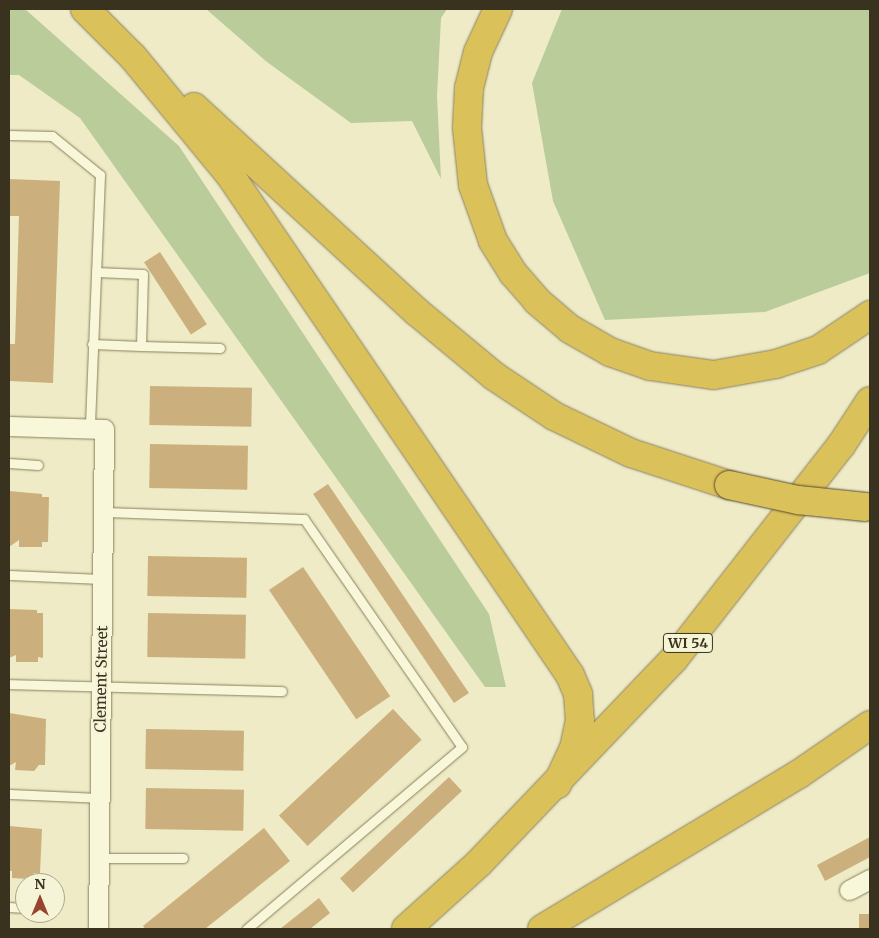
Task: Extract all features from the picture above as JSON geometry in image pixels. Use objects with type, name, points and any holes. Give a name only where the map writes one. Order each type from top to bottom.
[{"type":"highway","points":[[85,9],[133,57],[152,84],[216,156],[256,211],[570,675],[578,694],[580,720],[574,748],[556,784]]},
{"type":"highway","points":[[498,9],[478,52],[469,88],[466,128],[473,185],[493,241],[513,273],[537,301],[570,329],[610,352],[650,366],[714,374],[776,364],[818,350],[870,315]]},
{"type":"highway","points":[[133,57],[158,74],[442,335],[494,376],[554,416],[631,453],[730,485],[798,500],[868,507]]},
{"type":"highway","name":"WI 54","points":[[406,929],[556,784],[648,689],[726,596],[842,444],[870,402]]},
{"type":"highway","points":[[542,929],[799,774],[870,725]]},
{"type":"highway","points":[[799,774],[870,738]]},
{"type":"street","points":[[9,426],[97,429]]},
{"type":"street","name":"Clement Street","points":[[97,429],[103,512],[98,929]]},
{"type":"street","points":[[849,890],[870,878]]},
{"type":"lane","points":[[9,135],[52,136],[100,175],[92,344],[97,429]]},
{"type":"lane","points":[[96,272],[143,274],[141,346]]},
{"type":"lane","points":[[92,344],[220,348]]},
{"type":"lane","points":[[9,463],[38,465]]},
{"type":"lane","points":[[103,512],[304,519],[462,746],[247,929]]},
{"type":"lane","points":[[9,575],[102,579]]},
{"type":"lane","points":[[9,684],[282,691]]},
{"type":"lane","points":[[9,794],[100,798]]},
{"type":"lane","points":[[99,858],[183,858]]},
{"type":"green space","points":[[9,9],[25,9],[179,146],[489,614],[506,687],[485,687],[80,118],[19,75],[9,75]]},
{"type":"green space","points":[[206,9],[447,9],[441,18],[437,96],[441,179],[412,121],[351,123],[267,62]]},
{"type":"green space","points":[[562,9],[870,9],[870,273],[765,312],[605,320],[553,201],[532,83]]},
{"type":"building","points":[[9,179],[60,181],[53,383],[9,381],[9,344],[15,344],[19,216],[9,216]]},
{"type":"building","points":[[160,252],[207,324],[191,334],[144,262]]},
{"type":"building","points":[[150,386],[252,388],[251,427],[149,425]]},
{"type":"building","points":[[150,444],[248,446],[247,490],[149,488]]},
{"type":"building","points":[[328,484],[469,693],[454,703],[313,494]]},
{"type":"building","points":[[9,491],[42,494],[42,497],[49,497],[48,542],[42,542],[42,547],[19,547],[19,540],[9,547]]},
{"type":"building","points":[[148,556],[247,558],[246,598],[147,596]]},
{"type":"building","points":[[303,567],[390,696],[356,719],[269,590]]},
{"type":"building","points":[[9,609],[37,610],[37,613],[43,613],[43,658],[38,657],[38,662],[16,662],[16,655],[9,658]]},
{"type":"building","points":[[148,613],[246,615],[245,659],[147,657]]},
{"type":"building","points":[[393,709],[422,740],[308,846],[279,815]]},
{"type":"building","points":[[9,713],[46,719],[45,765],[39,765],[34,771],[15,770],[16,762],[9,766]]},
{"type":"building","points":[[146,729],[244,731],[243,771],[145,769]]},
{"type":"building","points":[[449,777],[462,791],[353,893],[340,879]]},
{"type":"building","points":[[146,788],[244,790],[243,831],[145,829]]},
{"type":"building","points":[[9,826],[42,829],[40,873],[15,873],[15,878],[12,878],[12,871],[9,871]]},
{"type":"building","points":[[264,828],[290,861],[205,929],[145,929],[143,926]]},
{"type":"building","points":[[870,837],[870,857],[825,881],[817,865]]},
{"type":"building","points":[[319,898],[330,913],[310,929],[280,929]]},
{"type":"building","points":[[859,914],[870,914],[870,929],[859,929]]}]
